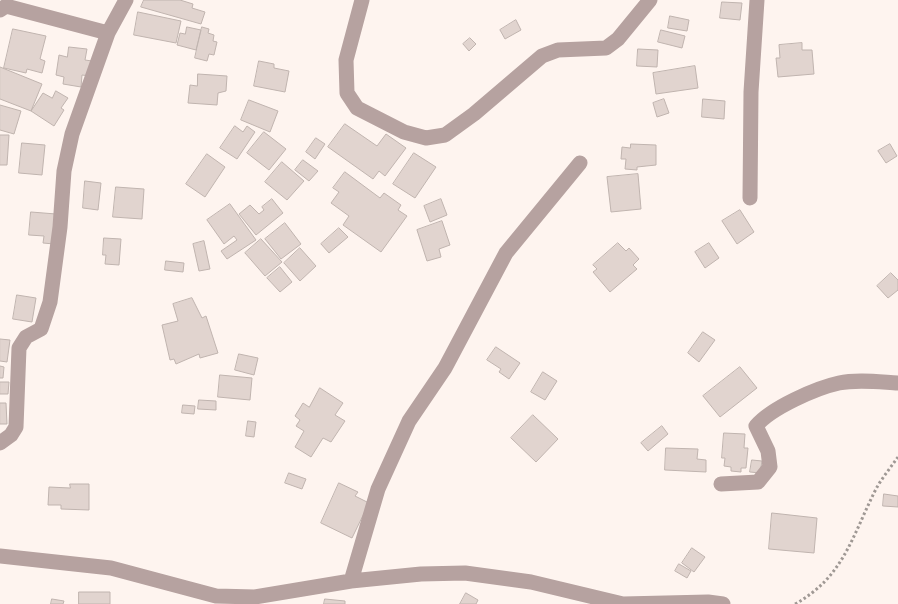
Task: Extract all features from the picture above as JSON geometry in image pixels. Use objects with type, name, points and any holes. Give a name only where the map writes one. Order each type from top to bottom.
[{"type":"street","points":[[0,444],[11,435],[16,427],[20,348],[26,337],[41,329],[50,302],[60,227],[64,171],[72,134],[108,33],[126,0]]},
{"type":"street","points":[[362,0],[346,60],[347,93],[357,108],[404,132],[426,138],[445,135],[542,56],[558,50],[606,48],[618,39],[650,0]]},
{"type":"street","points":[[750,198],[751,92],[757,0]]},
{"type":"street","points":[[0,10],[6,6],[108,33]]},
{"type":"street","points":[[351,581],[378,489],[409,421],[445,368],[506,252],[580,163]]},
{"type":"street","points":[[721,484],[758,482],[770,467],[768,451],[756,426],[768,416],[802,397],[840,383],[898,383]]},
{"type":"street","points":[[0,556],[111,568],[218,600],[255,597],[351,581],[421,574],[465,573],[531,582],[623,604],[708,602],[723,604]]},
{"type":"path","points":[[795,604],[822,586],[841,564],[877,488],[898,457]]},
{"type":"building","points":[[144,0],[180,0],[193,4],[192,8],[205,12],[201,24],[141,7]]},
{"type":"building","points":[[722,2],[742,3],[740,20],[720,18]]},
{"type":"building","points":[[138,12],[181,21],[176,43],[134,35]]},
{"type":"building","points":[[670,16],[689,20],[687,31],[668,28]]},
{"type":"building","points":[[516,20],[521,30],[505,39],[500,30]]},
{"type":"building","points":[[187,27],[201,30],[196,50],[177,45],[180,33],[185,34]]},
{"type":"building","points":[[202,27],[209,29],[208,33],[214,35],[213,41],[217,42],[214,55],[209,54],[207,61],[195,58]]},
{"type":"building","points":[[13,29],[46,36],[40,59],[45,61],[42,73],[27,69],[26,73],[4,68]]},
{"type":"building","points":[[661,30],[685,36],[682,48],[658,42]]},
{"type":"building","points":[[470,38],[476,44],[469,51],[463,44]]},
{"type":"building","points":[[802,43],[802,50],[812,50],[814,74],[778,77],[776,58],[780,58],[779,45]]},
{"type":"building","points":[[69,47],[87,49],[85,60],[92,61],[90,76],[82,75],[81,87],[63,84],[64,77],[56,75],[59,55],[67,57]]},
{"type":"building","points":[[638,49],[658,50],[657,67],[637,66]]},
{"type":"building","points":[[259,61],[274,64],[274,68],[289,71],[285,92],[254,86]]},
{"type":"building","points":[[695,66],[698,88],[656,94],[653,73]]},
{"type":"building","points":[[0,67],[42,84],[31,111],[0,99]]},
{"type":"building","points":[[198,74],[227,76],[226,91],[218,93],[217,105],[188,103],[190,85],[197,86]]},
{"type":"building","points":[[56,91],[68,98],[61,108],[64,110],[54,126],[31,111],[43,93],[52,98]]},
{"type":"building","points":[[664,99],[669,113],[657,117],[653,103]]},
{"type":"building","points":[[703,99],[725,101],[724,119],[702,117]]},
{"type":"building","points":[[249,100],[278,111],[270,132],[241,120]]},
{"type":"building","points":[[0,105],[21,111],[14,134],[0,130]]},
{"type":"building","points":[[345,124],[377,146],[386,134],[406,148],[385,176],[379,171],[373,179],[328,147]]},
{"type":"building","points":[[235,126],[243,132],[247,126],[255,132],[237,159],[220,148]]},
{"type":"building","points":[[264,132],[286,149],[269,170],[247,153]]},
{"type":"building","points":[[0,135],[9,135],[7,165],[0,165]]},
{"type":"building","points":[[316,138],[325,144],[315,159],[306,152]]},
{"type":"building","points":[[22,143],[45,145],[42,175],[19,173]]},
{"type":"building","points":[[631,144],[656,145],[656,165],[637,167],[637,170],[625,169],[626,159],[621,159],[622,147],[630,148]]},
{"type":"building","points":[[890,144],[897,156],[886,163],[878,151]]},
{"type":"building","points":[[414,153],[436,167],[415,198],[393,184]]},
{"type":"building","points":[[207,154],[225,167],[205,197],[186,184]]},
{"type":"building","points":[[303,160],[318,171],[309,181],[295,170]]},
{"type":"building","points":[[282,162],[304,181],[287,200],[265,182]]},
{"type":"building","points":[[345,172],[380,198],[384,193],[401,205],[398,210],[407,216],[381,252],[343,225],[349,216],[331,203],[339,192],[333,188]]},
{"type":"building","points":[[638,174],[641,209],[611,212],[607,177]]},
{"type":"building","points":[[85,181],[101,183],[98,210],[83,208]]},
{"type":"building","points":[[116,187],[144,189],[142,219],[113,217]]},
{"type":"building","points":[[272,199],[283,213],[256,235],[239,214],[250,205],[259,214],[264,210],[262,207]]},
{"type":"building","points":[[441,199],[447,215],[430,222],[424,206]]},
{"type":"building","points":[[230,204],[256,240],[227,259],[221,251],[237,240],[234,236],[224,244],[207,220]]},
{"type":"building","points":[[740,210],[754,232],[737,244],[722,221]]},
{"type":"building","points":[[31,212],[56,214],[54,244],[43,243],[44,236],[29,235]]},
{"type":"building","points":[[442,221],[450,245],[439,249],[441,257],[427,261],[417,230]]},
{"type":"building","points":[[285,223],[301,244],[281,259],[265,239]]},
{"type":"building","points":[[339,228],[348,237],[329,253],[321,244]]},
{"type":"building","points":[[104,238],[121,239],[119,265],[105,264],[106,255],[103,255]]},
{"type":"building","points":[[261,239],[282,262],[265,276],[245,253]]},
{"type":"building","points":[[204,241],[210,269],[199,271],[193,244]]},
{"type":"building","points":[[618,243],[626,251],[629,248],[639,259],[633,265],[637,269],[610,292],[593,272],[597,269],[593,265]]},
{"type":"building","points":[[709,243],[719,258],[705,268],[695,252]]},
{"type":"building","points":[[300,248],[316,266],[300,281],[284,263]]},
{"type":"building","points":[[166,261],[184,263],[183,272],[165,270]]},
{"type":"building","points":[[280,267],[292,282],[280,292],[267,278]]},
{"type":"building","points":[[891,273],[898,280],[898,290],[888,298],[877,286]]},
{"type":"building","points":[[17,295],[36,298],[32,322],[13,319]]},
{"type":"building","points":[[192,298],[202,318],[206,316],[218,353],[200,358],[199,354],[176,364],[174,359],[170,360],[162,325],[178,321],[173,304]]},
{"type":"building","points":[[703,332],[715,340],[699,362],[688,353]]},
{"type":"building","points":[[0,339],[10,340],[7,362],[0,361]]},
{"type":"building","points":[[496,347],[520,363],[509,379],[499,372],[501,369],[487,360]]},
{"type":"building","points":[[239,354],[258,358],[254,375],[235,370]]},
{"type":"building","points":[[0,366],[4,367],[3,378],[0,378]]},
{"type":"building","points":[[740,367],[757,388],[720,417],[703,396]]},
{"type":"building","points":[[543,372],[557,381],[545,400],[531,392]]},
{"type":"building","points":[[220,375],[252,378],[250,400],[218,397]]},
{"type":"building","points":[[0,382],[9,382],[8,394],[0,394]]},
{"type":"building","points":[[320,388],[343,403],[335,415],[345,421],[331,442],[323,438],[311,457],[295,447],[304,431],[296,426],[300,420],[295,416],[303,403],[309,407]]},
{"type":"building","points":[[199,400],[216,401],[216,410],[198,409]]},
{"type":"building","points":[[0,403],[6,403],[7,424],[0,424]]},
{"type":"building","points":[[183,405],[195,406],[194,414],[182,413]]},
{"type":"building","points":[[533,415],[558,439],[536,462],[511,438]]},
{"type":"building","points":[[248,421],[256,422],[254,437],[246,436]]},
{"type":"building","points":[[662,426],[668,434],[648,451],[641,443]]},
{"type":"building","points":[[724,433],[745,434],[744,448],[748,448],[746,468],[741,468],[741,472],[731,471],[731,467],[724,466],[725,458],[722,458]]},
{"type":"building","points":[[666,448],[698,449],[697,459],[706,460],[706,472],[665,470]]},
{"type":"building","points":[[752,460],[762,461],[760,473],[750,472]]},
{"type":"building","points":[[289,473],[306,479],[302,489],[285,483]]},
{"type":"building","points":[[339,483],[358,492],[355,496],[369,503],[352,538],[321,523]]},
{"type":"building","points":[[70,484],[89,484],[89,510],[61,509],[61,505],[48,505],[49,487],[70,488]]},
{"type":"building","points":[[884,494],[898,496],[898,507],[883,506]]},
{"type":"building","points":[[772,513],[817,518],[814,553],[769,549]]},
{"type":"building","points":[[692,548],[705,557],[694,572],[682,563]]},
{"type":"building","points":[[679,564],[691,571],[687,578],[675,571]]},
{"type":"building","points":[[79,592],[110,592],[110,604],[79,604]]},
{"type":"building","points":[[466,593],[478,600],[476,604],[460,604]]},
{"type":"building","points":[[52,599],[64,601],[63,604],[51,604]]},
{"type":"building","points":[[325,599],[345,601],[345,604],[324,604]]}]
